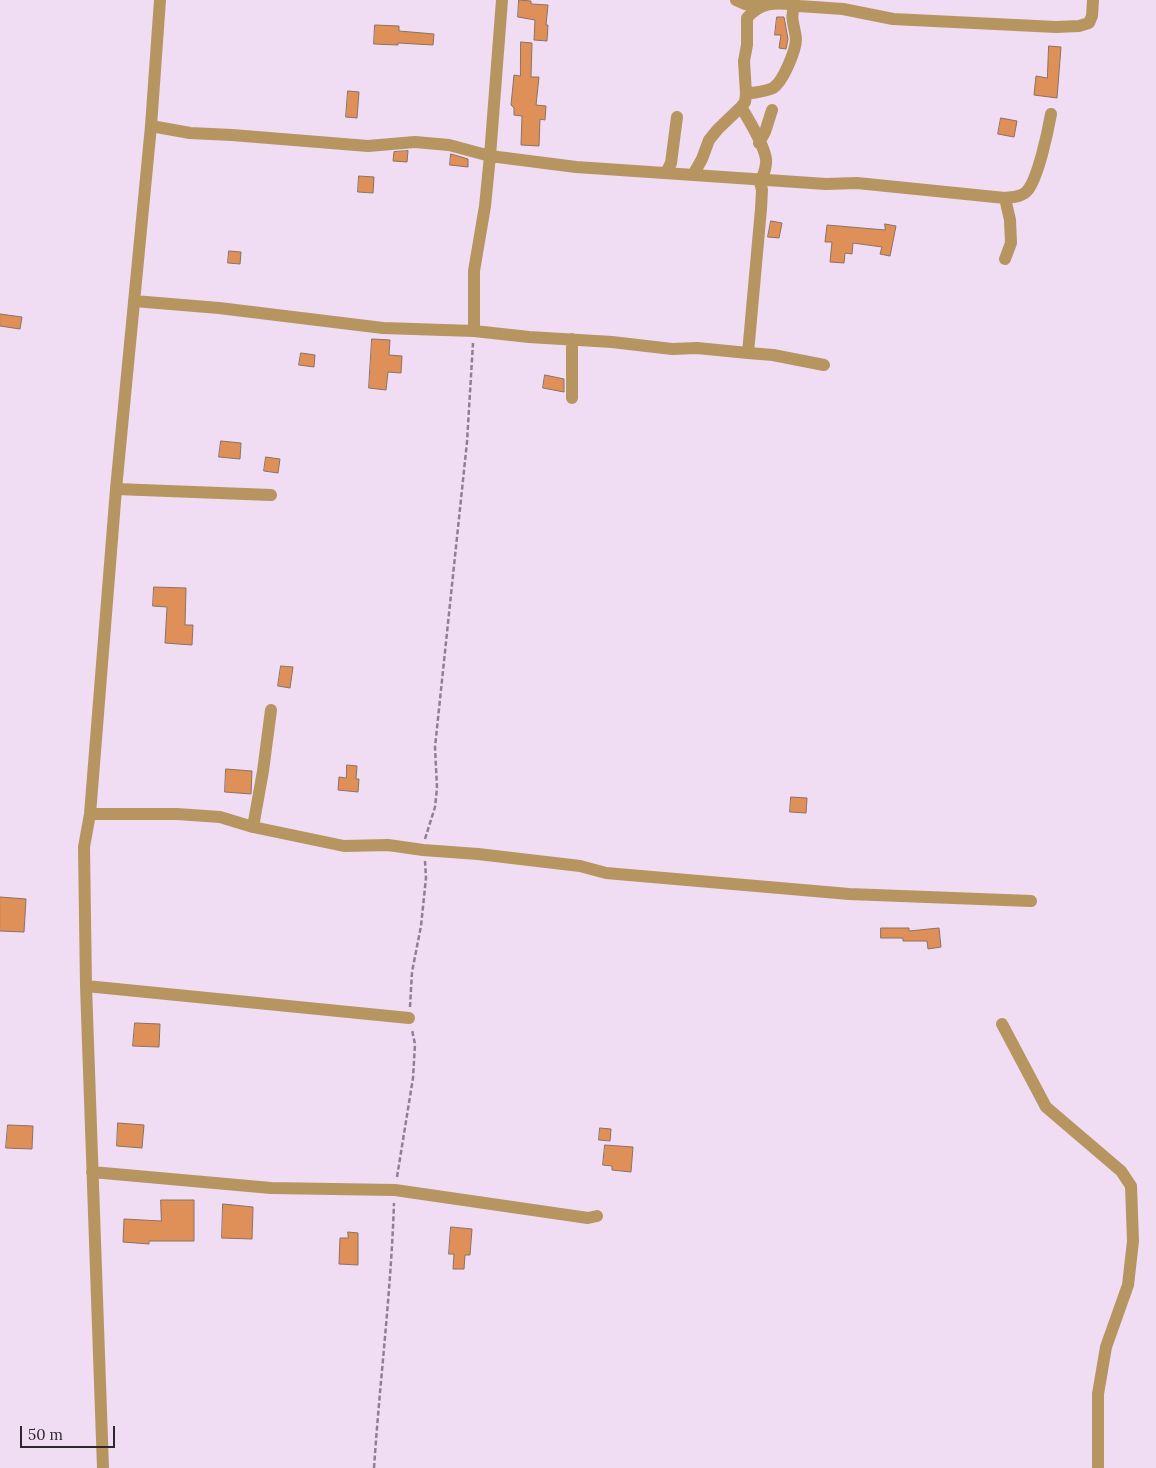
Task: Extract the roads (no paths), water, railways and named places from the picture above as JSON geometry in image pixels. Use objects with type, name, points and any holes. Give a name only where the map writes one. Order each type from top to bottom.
[{"type":"street","points":[[103,1468],[86,986],[84,847],[90,814],[116,489],[151,126],[160,0]]},
{"type":"street","points":[[474,331],[474,271],[485,206],[502,0]]},
{"type":"street","points":[[736,0],[745,4],[762,6]]},
{"type":"street","points":[[694,175],[709,140],[745,102],[744,61],[747,45],[747,18],[762,6],[769,3],[794,2],[893,18],[1056,27],[1079,26],[1090,23],[1093,0]]},
{"type":"street","points":[[746,94],[772,88],[779,83],[796,45],[792,18],[794,2]]},
{"type":"street","points":[[741,107],[754,130],[766,158],[766,167],[761,179],[761,208],[748,353]]},
{"type":"street","points":[[759,143],[765,132],[772,110]]},
{"type":"street","points":[[151,126],[190,133],[368,146],[415,142],[449,145],[490,156],[576,168],[826,184],[857,183],[1005,198],[1019,196],[1026,192],[1031,184],[1046,144],[1051,114]]},
{"type":"street","points":[[666,173],[671,163],[677,117]]},
{"type":"street","points":[[1005,198],[1010,220],[1011,243],[1005,259]]},
{"type":"street","points":[[134,301],[219,308],[382,328],[474,331],[672,349],[697,348],[773,356],[824,365]]},
{"type":"street","points":[[572,339],[572,398]]},
{"type":"street","points":[[116,489],[272,496]]},
{"type":"street","points":[[253,827],[271,710]]},
{"type":"street","points":[[90,814],[177,814],[220,817],[253,827],[344,846],[388,845],[478,854],[580,866],[606,873],[849,894],[1031,901]]},
{"type":"street","points":[[86,986],[409,1018]]},
{"type":"street","points":[[1002,1024],[1046,1107],[1121,1171],[1131,1186],[1133,1241],[1128,1285],[1106,1347],[1098,1394],[1098,1468]]},
{"type":"street","points":[[92,1172],[271,1188],[395,1190],[588,1218],[597,1216]]}]
